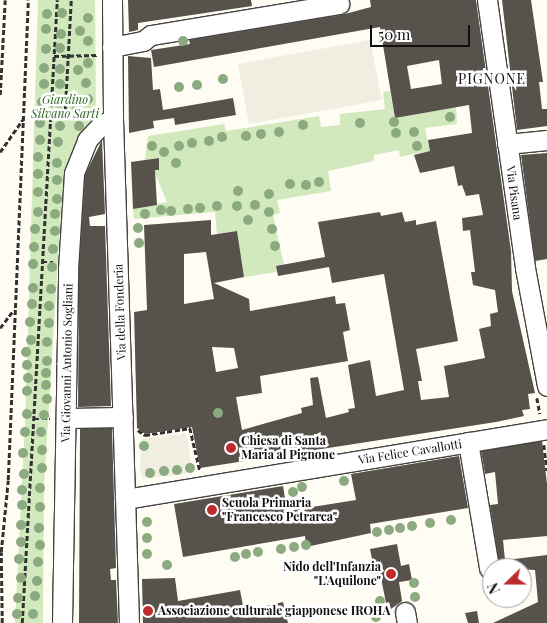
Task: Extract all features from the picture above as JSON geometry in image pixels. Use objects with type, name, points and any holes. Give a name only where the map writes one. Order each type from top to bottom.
[{"type":"street","name":"Via della Fonderia","points":[[112,0],[105,51],[106,114],[114,148],[129,423],[124,499],[129,623]]},
{"type":"street","name":"Via Pisana","points":[[487,0],[507,144],[541,332],[541,388]]},
{"type":"street","points":[[105,51],[143,41],[150,35],[339,4]]},
{"type":"street","name":"Via Giovanni Antonio Sogliani","points":[[62,623],[67,418],[68,269],[74,173],[87,140],[97,129],[106,114]]},
{"type":"street","points":[[507,144],[547,140]]},
{"type":"street","points":[[67,418],[129,423]]},
{"type":"street","name":"Via Felice Cavallotti","points":[[124,499],[542,428]]},
{"type":"street","points":[[468,442],[487,558]]},
{"type":"path","points":[[0,95],[5,0]]},
{"type":"path","points":[[2,623],[2,548],[8,480],[12,311],[28,0]]},
{"type":"path","points":[[22,623],[57,0]]},
{"type":"path","points":[[65,111],[70,0]]},
{"type":"path","points":[[54,56],[105,51]]},
{"type":"path","points":[[51,111],[106,114]]},
{"type":"path","points":[[0,152],[22,120]]},
{"type":"path","points":[[0,328],[12,311]]},
{"type":"path","points":[[541,388],[540,414],[547,471]]},
{"type":"path","points":[[129,423],[145,435],[190,428],[198,471],[208,469]]},
{"type":"path","points":[[0,535],[2,548]]},
{"type":"green space","name":"Giardino Silvano Sarti","points":[[38,0],[95,0],[96,119],[65,181],[61,211],[44,487],[43,623],[15,623],[25,424]]},
{"type":"green space","points":[[390,91],[395,118],[456,107],[457,124],[425,128],[430,151],[400,157],[399,150],[374,155],[374,161],[328,171],[331,191],[277,200],[280,213],[273,215],[284,265],[276,266],[277,272],[244,277],[241,258],[220,262],[239,249],[237,231],[217,234],[215,212],[134,219],[133,209],[167,202],[155,173],[155,170],[159,169],[159,158],[145,160],[148,136],[224,124],[226,131],[319,116],[321,127],[340,125],[340,114],[385,109],[383,92]]},
{"type":"shaded area","points":[[370,40],[382,100],[249,124],[238,64]]},
{"type":"shaded area","points":[[186,433],[193,473],[143,479],[140,470],[142,439]]},
{"type":"building","points":[[128,0],[251,0],[252,6],[138,23],[138,30],[129,32]]},
{"type":"building","points":[[370,0],[476,0],[511,251],[512,291],[535,393],[528,394],[530,409],[522,410],[524,416],[496,422],[200,468],[192,427],[145,434],[137,428],[134,312],[147,310],[144,225],[211,220],[211,235],[237,231],[244,277],[214,283],[249,299],[250,311],[335,296],[336,304],[345,303],[350,330],[343,332],[348,361],[260,376],[262,393],[236,397],[242,430],[302,413],[301,408],[313,405],[310,378],[318,377],[326,418],[349,412],[348,409],[355,408],[348,365],[370,360],[376,396],[404,390],[384,274],[332,283],[329,267],[278,276],[276,266],[325,257],[318,222],[380,212],[381,216],[402,212],[405,222],[416,220],[416,225],[436,221],[458,341],[416,349],[422,381],[418,381],[421,400],[449,397],[444,366],[485,358],[479,329],[491,326],[490,314],[498,312],[495,290],[473,285],[471,272],[475,272],[470,230],[463,231],[462,218],[483,215],[479,194],[466,196],[462,185],[458,186],[454,166],[420,173],[414,155],[430,151],[428,140],[472,133],[469,105],[395,118],[380,27],[154,67],[151,50],[190,44],[189,40],[341,15],[371,7]],"holes":[[[439,60],[442,84],[411,89],[407,66]],[[206,252],[214,299],[184,304],[184,254]],[[212,347],[234,348],[238,368],[216,372]]]},
{"type":"building","points":[[502,0],[531,0],[543,82],[539,82],[542,109],[547,109],[547,126],[517,130]]},
{"type":"building","points":[[128,56],[151,58],[153,90],[160,89],[163,110],[233,98],[236,115],[175,125],[174,118],[153,121],[154,128],[129,133]]},
{"type":"building","points":[[102,140],[105,214],[89,217],[90,226],[105,226],[111,406],[78,407],[79,269],[85,175]]},
{"type":"building","points":[[547,153],[547,259],[535,261],[521,155]]},
{"type":"building","points":[[159,158],[159,170],[155,170],[157,205],[133,209],[131,162]]},
{"type":"building","points":[[112,428],[116,568],[110,569],[111,580],[116,580],[118,623],[79,623],[80,429]]},
{"type":"building","points":[[542,441],[547,484],[547,536],[503,540],[505,558],[498,558],[490,505],[498,504],[495,472],[485,474],[481,451]]},
{"type":"building","points":[[459,456],[468,508],[370,524],[371,533],[306,547],[305,536],[183,557],[174,504],[283,486],[287,511],[356,500],[351,474]]},
{"type":"building","points":[[397,544],[401,566],[409,564],[412,580],[399,582],[402,601],[391,609],[389,602],[386,603],[380,573],[375,574],[370,549]]},
{"type":"building","points":[[547,555],[547,623],[493,623],[525,608],[532,608],[532,605],[538,602],[535,570],[532,570],[532,558],[522,558]]},
{"type":"building","points":[[175,578],[178,601],[240,590],[244,611],[283,602],[288,623],[143,623],[142,579]]},
{"type":"building","points":[[477,611],[479,623],[468,623],[465,613]]},
{"type":"place","name":"Chiesa di Santa Maria al Pignone","points":[[231,448]]},
{"type":"place","name":"Scuola Primaria \"Francesco Petrarca\"","points":[[212,510]]},
{"type":"place","name":"Nido dell'Infanzia \"L'Aquilone\"","points":[[391,574]]},
{"type":"place","name":"Associazione culturale giapponese IROHA","points":[[148,611]]},
{"type":"district","name":"PIGNONE","points":[[492,79]]}]
